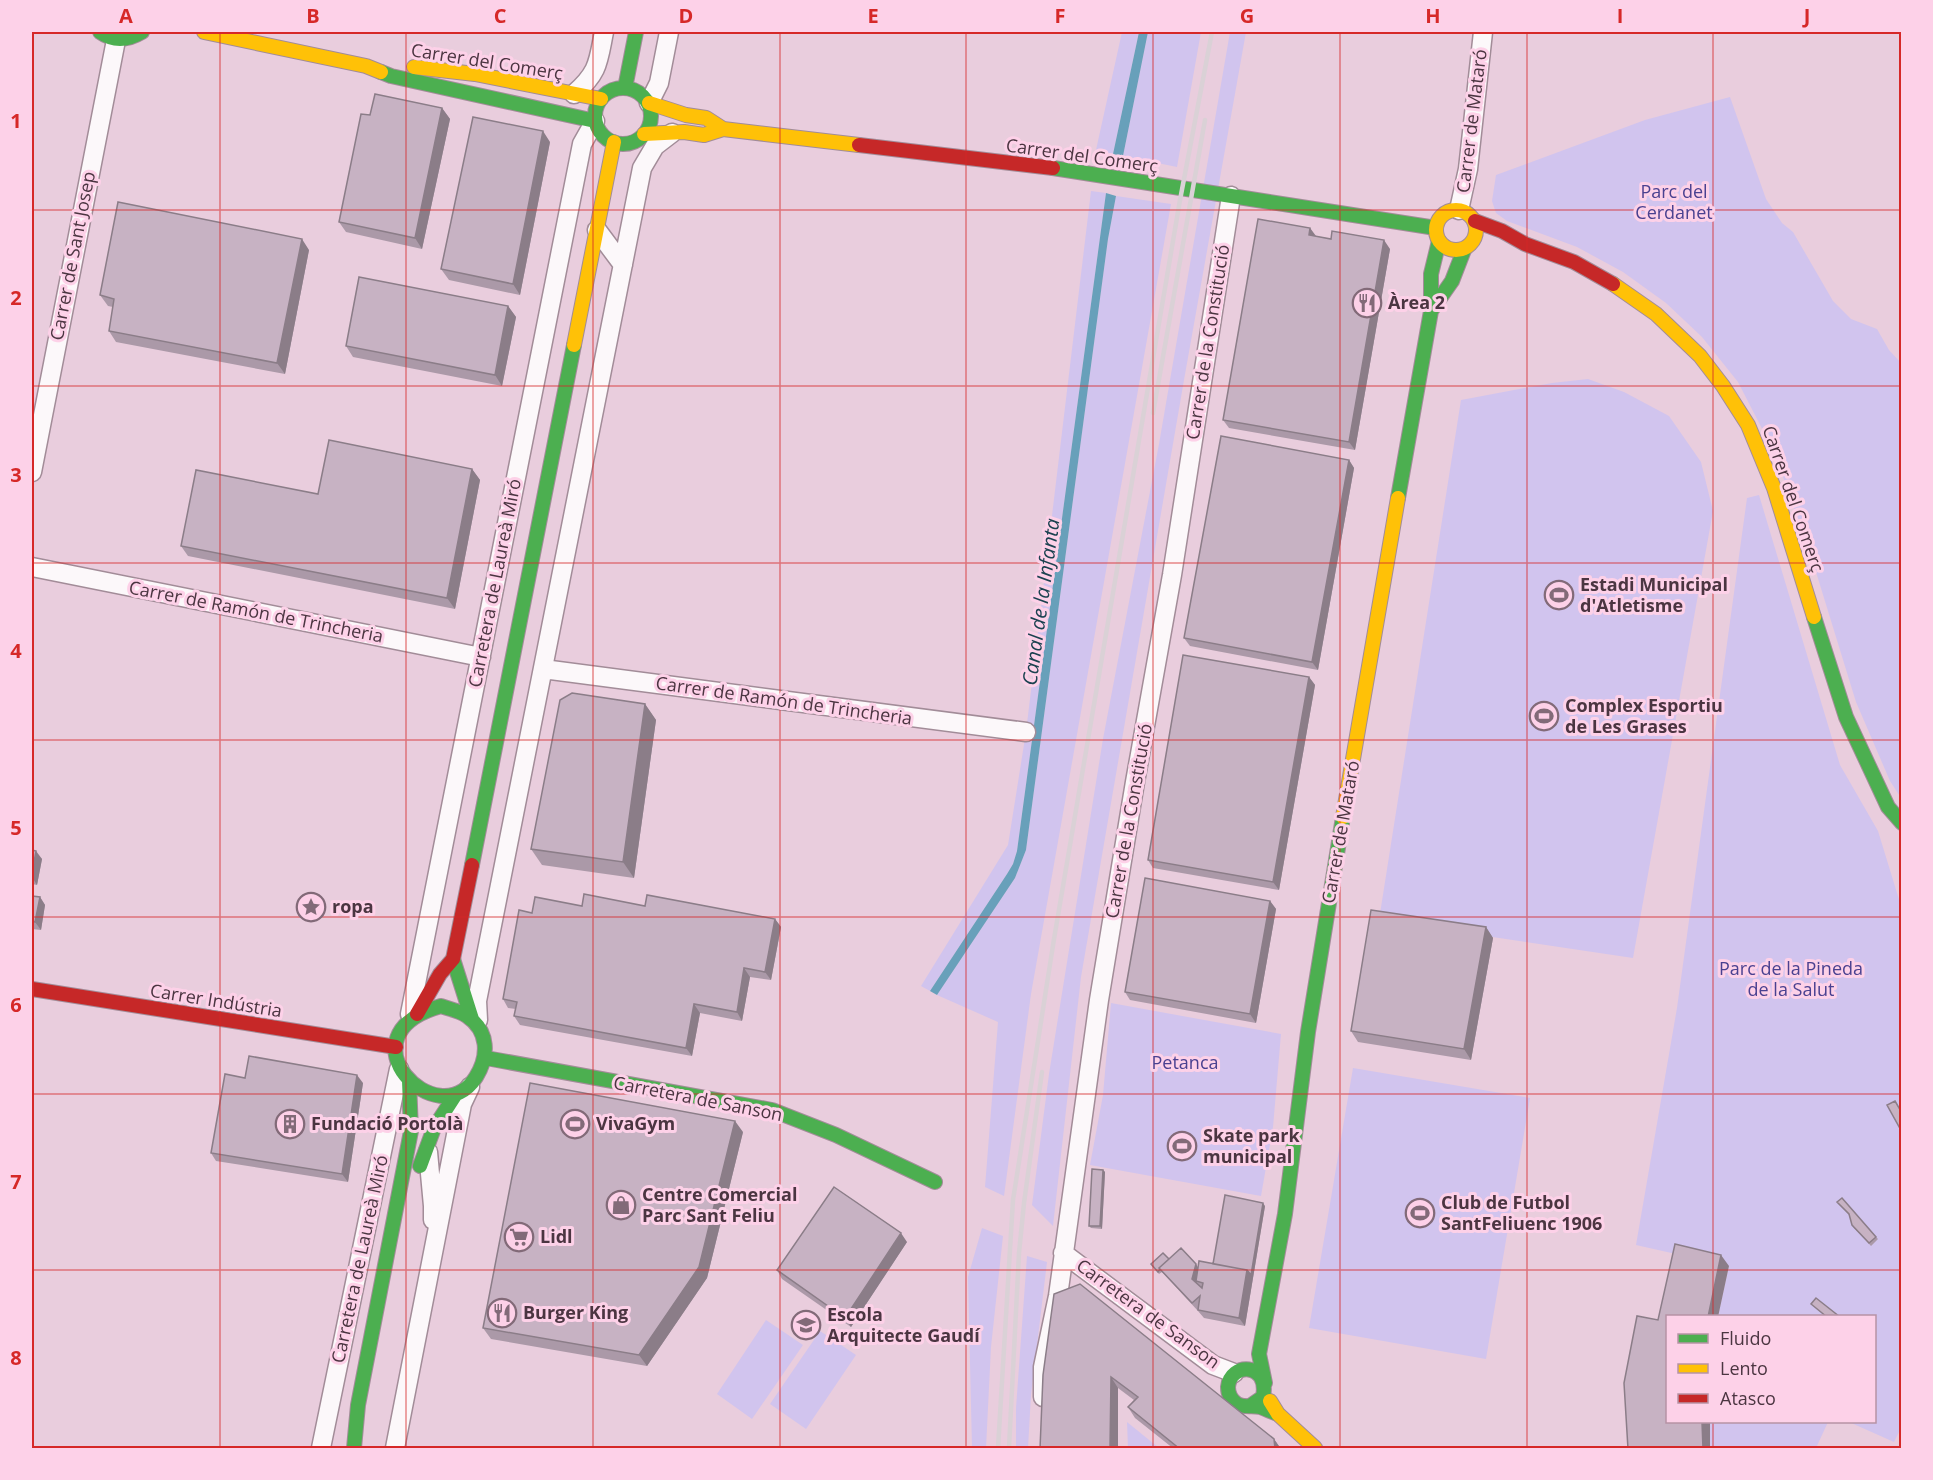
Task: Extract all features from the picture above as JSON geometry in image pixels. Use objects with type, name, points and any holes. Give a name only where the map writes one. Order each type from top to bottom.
[{"type":"street","points":[[108,36],[126,40],[142,32]]},
{"type":"street","name":"Carrer del Comerç","points":[[204,32],[366,66],[391,76],[596,121]]},
{"type":"street","points":[[574,94],[589,80],[597,66],[604,32]]},
{"type":"street","points":[[625,88],[636,32]]},
{"type":"street","points":[[648,102],[658,83],[669,32]]},
{"type":"street","name":"Carrer de Mataró","points":[[1459,210],[1468,169],[1483,32]]},
{"type":"street","name":"Carrer de Sant Josep","points":[[32,472],[108,36]]},
{"type":"street","name":"Carrer del Comerç","points":[[366,66],[395,65],[475,74],[601,99]]},
{"type":"street","points":[[658,83],[665,101],[674,111]]},
{"type":"street","points":[[625,88],[635,90],[644,96],[648,102],[651,121],[644,134],[633,142],[625,144],[604,138],[598,131],[596,109],[608,92],[625,88]]},
{"type":"street","name":"Carrer del Comerç","points":[[648,102],[686,115],[706,118],[723,129]]},
{"type":"street","points":[[568,115],[577,128],[582,144]]},
{"type":"street","name":"Carretera de Laureà Miró","points":[[413,1018],[582,144],[596,121]]},
{"type":"street","name":"Carrer del Comerç","points":[[644,134],[704,135],[723,129],[1051,168],[1231,196],[1437,234]]},
{"type":"street","points":[[476,1023],[477,1001],[642,168],[655,146],[672,133]]},
{"type":"street","name":"Carretera de Laureà Miró","points":[[476,1023],[462,993],[453,959],[614,142]]},
{"type":"street","name":"Carrer de la Constitució","points":[[1042,1412],[1043,1366],[1058,1296],[1099,999],[1172,575],[1231,196]]},
{"type":"street","points":[[1451,210],[1459,210],[1468,214],[1475,221],[1479,245],[1450,250],[1437,234],[1438,220],[1451,210]]},
{"type":"street","name":"Carrer del Comerç","points":[[1475,221],[1502,231],[1524,244],[1574,262],[1624,290],[1656,314],[1700,356],[1723,386],[1748,425],[1774,488],[1846,717],[1888,807],[1902,823]]},
{"type":"street","points":[[597,230],[623,265]]},
{"type":"street","name":"Carrer de Mataró","points":[[1278,1414],[1265,1385],[1259,1354],[1286,1214],[1308,1032],[1334,870],[1431,311],[1431,274],[1437,234]]},
{"type":"street","name":"Carrer del Comerç","points":[[1479,245],[1524,244]]},
{"type":"street","name":"Carrer de Mataró","points":[[1431,311],[1479,245]]},
{"type":"street","name":"Carrer de Ramón de Trincheria","points":[[32,567],[481,657]]},
{"type":"street","name":"Carrer de Ramón de Trincheria","points":[[543,669],[1026,732]]},
{"type":"street","name":"Carretera de Laureà Miró","points":[[413,1018],[440,974],[453,959]]},
{"type":"street","name":"Carrer Indústria","points":[[32,989],[396,1047]]},
{"type":"street","points":[[417,1180],[426,1141],[436,1120],[456,1094],[480,1073],[486,1058],[484,1037],[476,1023],[456,1009],[441,1006],[428,1009],[413,1018],[400,1033],[395,1058],[404,1075],[426,1092],[440,1096],[456,1094]]},
{"type":"street","name":"Carretera de Sanson","points":[[486,1058],[772,1110],[836,1135],[935,1182]]},
{"type":"street","name":"Carretera de Laureà Miró","points":[[321,1449],[404,1075]]},
{"type":"street","name":"Carretera de Laureà Miró","points":[[354,1449],[358,1405],[411,1131],[404,1075]]},
{"type":"street","points":[[395,1449],[462,1104],[471,1083]]},
{"type":"street","points":[[426,1141],[434,1206],[427,1246],[428,1279]]},
{"type":"street","name":"Carretera de Sanson","points":[[1063,1253],[1213,1365],[1238,1371]]},
{"type":"street","points":[[1259,1354],[1229,1381],[1230,1396],[1240,1405],[1261,1407],[1278,1414],[1316,1449]]},
{"type":"street","points":[[1238,1371],[1256,1371],[1265,1385],[1263,1397],[1250,1406]]},
{"type":"street","points":[[359,1449],[371,1409]]},
{"type":"green space","points":[[1122,32],[1139,32],[1113,154],[1096,150]]},
{"type":"green space","points":[[1148,32],[1201,32],[1177,167],[1123,156]]},
{"type":"green space","points":[[1230,32],[1246,32],[1081,977],[1053,1226],[1032,1205],[1049,1074],[1103,739],[1159,444]]},
{"type":"green space","name":"Parc del Cerdanet","points":[[1730,97],[1766,199],[1782,223],[1793,232],[1833,301],[1851,319],[1877,329],[1889,350],[1901,363],[1901,798],[1890,781],[1856,702],[1812,559],[1775,454],[1738,382],[1702,337],[1666,303],[1623,272],[1577,247],[1507,221],[1496,213],[1492,201],[1496,175],[1645,120]]},
{"type":"green space","points":[[1091,191],[1106,193],[1017,851],[1007,874],[930,991],[921,986],[1008,845],[1026,732]]},
{"type":"green space","points":[[1116,196],[1171,204],[1031,994],[1004,1196],[985,1187],[998,1022],[937,995],[1015,878],[1026,850],[1108,239]]},
{"type":"green space","name":"Complex Esportiu de Les Grases","points":[[1588,379],[1624,392],[1669,416],[1701,462],[1713,511],[1633,958],[1379,920],[1461,400],[1552,383]]},
{"type":"green space","name":"Parc de la Pineda de la Salut","points":[[1759,495],[1840,765],[1878,831],[1901,906],[1902,1426],[1894,1442],[1851,1423],[1876,1423],[1876,1315],[1718,1315],[1729,1266],[1636,1245],[1677,1008],[1747,498]]},
{"type":"green space","name":"Petanca","points":[[1111,1003],[1281,1034],[1273,1127],[1261,1196],[1090,1165],[1103,1095]]},
{"type":"green space","name":"Club de Futbol SantFeliuenc 1906","points":[[1353,1068],[1530,1098],[1486,1359],[1309,1328]]},
{"type":"green space","points":[[982,1228],[1003,1236],[991,1347],[986,1448],[972,1448],[968,1277]]},
{"type":"green space","points":[[1027,1256],[1047,1262],[1031,1395],[1028,1448],[1016,1448],[1016,1408]]},
{"type":"green space","points":[[766,1320],[803,1345],[752,1419],[717,1394]]},
{"type":"green space","points":[[820,1331],[856,1355],[806,1429],[770,1404]]},
{"type":"green space","points":[[1127,1422],[1159,1448],[1128,1448]]},
{"type":"green space","points":[[1710,1423],[1828,1423],[1816,1448],[1710,1448]]},
{"type":"water","points":[[1139,32],[1148,32],[1123,156],[1113,154]]},
{"type":"water","points":[[1106,193],[1116,196],[1108,239],[1026,850],[1015,878],[937,995],[930,991],[1007,874],[1017,851]]},
{"type":"building","points":[[375,94],[442,108],[415,238],[339,222],[361,114],[370,115]]},
{"type":"building","points":[[473,117],[543,131],[513,284],[441,269]]},
{"type":"building","points":[[118,202],[302,239],[277,363],[109,331],[114,299],[100,295]]},
{"type":"building","points":[[1258,219],[1310,228],[1309,235],[1331,239],[1332,231],[1384,240],[1349,442],[1223,420]]},
{"type":"building","points":[[359,277],[508,306],[495,375],[346,346]]},
{"type":"building","points":[[1221,436],[1349,460],[1312,662],[1184,638]]},
{"type":"building","points":[[329,440],[472,469],[447,598],[181,546],[196,470],[318,494]]},
{"type":"building","points":[[1183,655],[1309,677],[1273,882],[1148,860]]},
{"type":"building","points":[[572,693],[645,704],[623,862],[531,849],[560,700]]},
{"type":"building","points":[[32,850],[36,851],[32,874]]},
{"type":"building","points":[[1145,878],[1270,901],[1250,1014],[1125,992]]},
{"type":"building","points":[[584,894],[645,906],[647,895],[775,919],[765,972],[744,968],[737,1012],[694,1004],[686,1048],[514,1016],[517,1002],[503,999],[519,910],[532,913],[535,897],[582,906]]},
{"type":"building","points":[[32,896],[40,897],[35,922],[32,921]]},
{"type":"building","points":[[1371,910],[1486,927],[1464,1049],[1351,1031]]},
{"type":"building","name":"Fundació Portolà","points":[[249,1056],[357,1075],[342,1174],[211,1153],[225,1074],[245,1078]]},
{"type":"building","name":"Centre Comercial Parc Sant Feliu","points":[[530,1083],[735,1121],[699,1267],[639,1355],[483,1328]]},
{"type":"building","points":[[1895,1101],[1902,1113],[1902,1132],[1887,1105]]},
{"type":"building","points":[[1092,1169],[1103,1170],[1100,1226],[1089,1226]]},
{"type":"building","points":[[834,1187],[901,1233],[845,1318],[777,1270]]},
{"type":"building","points":[[1225,1195],[1263,1203],[1251,1275],[1247,1270],[1213,1264]]},
{"type":"building","points":[[1842,1198],[1876,1237],[1869,1243],[1852,1225],[1849,1214],[1837,1202]]},
{"type":"building","points":[[1675,1244],[1721,1255],[1708,1315],[1666,1315],[1666,1423],[1702,1423],[1703,1449],[1628,1449],[1624,1383],[1637,1316],[1658,1320]]},
{"type":"building","points":[[1181,1248],[1196,1264],[1192,1279],[1202,1288],[1203,1283],[1196,1281],[1199,1261],[1247,1270],[1239,1318],[1198,1310],[1200,1296],[1192,1303],[1159,1268]]},
{"type":"building","points":[[1163,1253],[1169,1259],[1159,1268],[1158,1272],[1151,1264]]},
{"type":"building","points":[[1080,1284],[1274,1439],[1275,1449],[1180,1449],[1128,1407],[1138,1397],[1111,1377],[1110,1449],[1040,1449],[1043,1375],[1054,1294]]},
{"type":"building","points":[[1816,1298],[1837,1315],[1825,1315],[1811,1304]]},
{"type":"railway","points":[[998,1448],[1013,1200],[1054,939],[1180,200],[1212,32]]},
{"type":"railway","points":[[1153,413],[1205,120]]},
{"type":"railway","points":[[1009,1448],[1019,1253],[1042,1072]]},
{"type":"traffic: fast","points":[[100,32],[115,39],[131,37],[142,32]]},
{"type":"traffic: fast","points":[[625,88],[636,32]]},
{"type":"traffic: fast","points":[[381,72],[595,121]]},
{"type":"traffic: fast","points":[[623,88],[634,90],[643,96],[649,105],[651,116],[649,127],[643,136],[634,142],[623,144],[612,142],[603,136],[597,127],[595,116],[597,105],[603,96],[612,90],[623,88]]},
{"type":"traffic: fast","points":[[1053,168],[1436,228]]},
{"type":"traffic: fast","points":[[1398,498],[1431,311],[1431,274],[1439,241]]},
{"type":"traffic: fast","points":[[1431,311],[1452,281],[1464,250]]},
{"type":"traffic: fast","points":[[472,865],[574,345]]},
{"type":"traffic: fast","points":[[1814,617],[1846,717],[1888,807],[1902,823]]},
{"type":"traffic: fast","points":[[1265,1383],[1259,1354],[1285,1214],[1308,1032],[1343,817]]},
{"type":"traffic: fast","points":[[453,959],[472,1019]]},
{"type":"traffic: fast","points":[[441,1006],[461,1013],[474,1022],[483,1036],[485,1052],[476,1077],[459,1093],[440,1096],[421,1089],[405,1075],[396,1057],[397,1038],[411,1020],[441,1006]]},
{"type":"traffic: fast","points":[[486,1058],[772,1110],[836,1135],[935,1182]]},
{"type":"traffic: fast","points":[[354,1448],[358,1405],[411,1131],[409,1081]]},
{"type":"traffic: fast","points":[[420,1166],[434,1128],[456,1094]]},
{"type":"traffic: fast","points":[[1250,1406],[1263,1397],[1264,1385],[1256,1372],[1242,1370],[1230,1379],[1228,1387],[1233,1401],[1240,1405],[1245,1406],[1260,1407],[1278,1414]]},
{"type":"traffic: slow","points":[[204,32],[366,66],[381,72]]},
{"type":"traffic: slow","points":[[414,67],[475,74],[601,99]]},
{"type":"traffic: slow","points":[[649,103],[686,115],[706,118],[723,129]]},
{"type":"traffic: slow","points":[[644,134],[684,132],[704,135],[723,129],[859,145]]},
{"type":"traffic: slow","points":[[574,345],[614,142]]},
{"type":"traffic: slow","points":[[1456,210],[1464,211],[1470,216],[1475,222],[1476,230],[1475,238],[1470,244],[1464,249],[1456,250],[1448,249],[1442,244],[1437,238],[1436,230],[1437,222],[1442,216],[1448,211],[1456,210]]},
{"type":"traffic: slow","points":[[1613,284],[1656,314],[1700,356],[1748,425],[1774,488],[1814,617]]},
{"type":"traffic: slow","points":[[1343,817],[1398,498]]},
{"type":"traffic: slow","points":[[1270,1401],[1278,1414],[1315,1448]]},
{"type":"traffic: jam","points":[[859,145],[1053,168]]},
{"type":"traffic: jam","points":[[1475,221],[1502,231],[1525,244],[1574,262],[1613,284]]},
{"type":"traffic: jam","points":[[417,1014],[440,974],[453,959],[472,865]]},
{"type":"traffic: jam","points":[[32,989],[396,1047]]},
{"type":"place","name":"Àrea 2","points":[[1367,303]]},
{"type":"place","name":"Estadi Municipal d'Atletisme","points":[[1559,595]]},
{"type":"place","name":"Complex Esportiu de Les Grases","points":[[1544,716]]},
{"type":"place","name":"ropa","points":[[311,907]]},
{"type":"place","name":"Fundació Portolà","points":[[290,1124]]},
{"type":"place","name":"VivaGym","points":[[575,1124]]},
{"type":"place","name":"Skate park municipal","points":[[1182,1146]]},
{"type":"place","name":"Centre Comercial Parc Sant Feliu","points":[[621,1205]]},
{"type":"place","name":"Club de Futbol SantFeliuenc 1906","points":[[1420,1213]]},
{"type":"place","name":"Lidl","points":[[519,1237]]},
{"type":"place","name":"Burger King","points":[[502,1313]]},
{"type":"place","name":"Escola Arquitecte Gaudí","points":[[806,1325]]},
{"type":"water label","name":"Canal de la Infanta","points":[[1041,602]]}]
